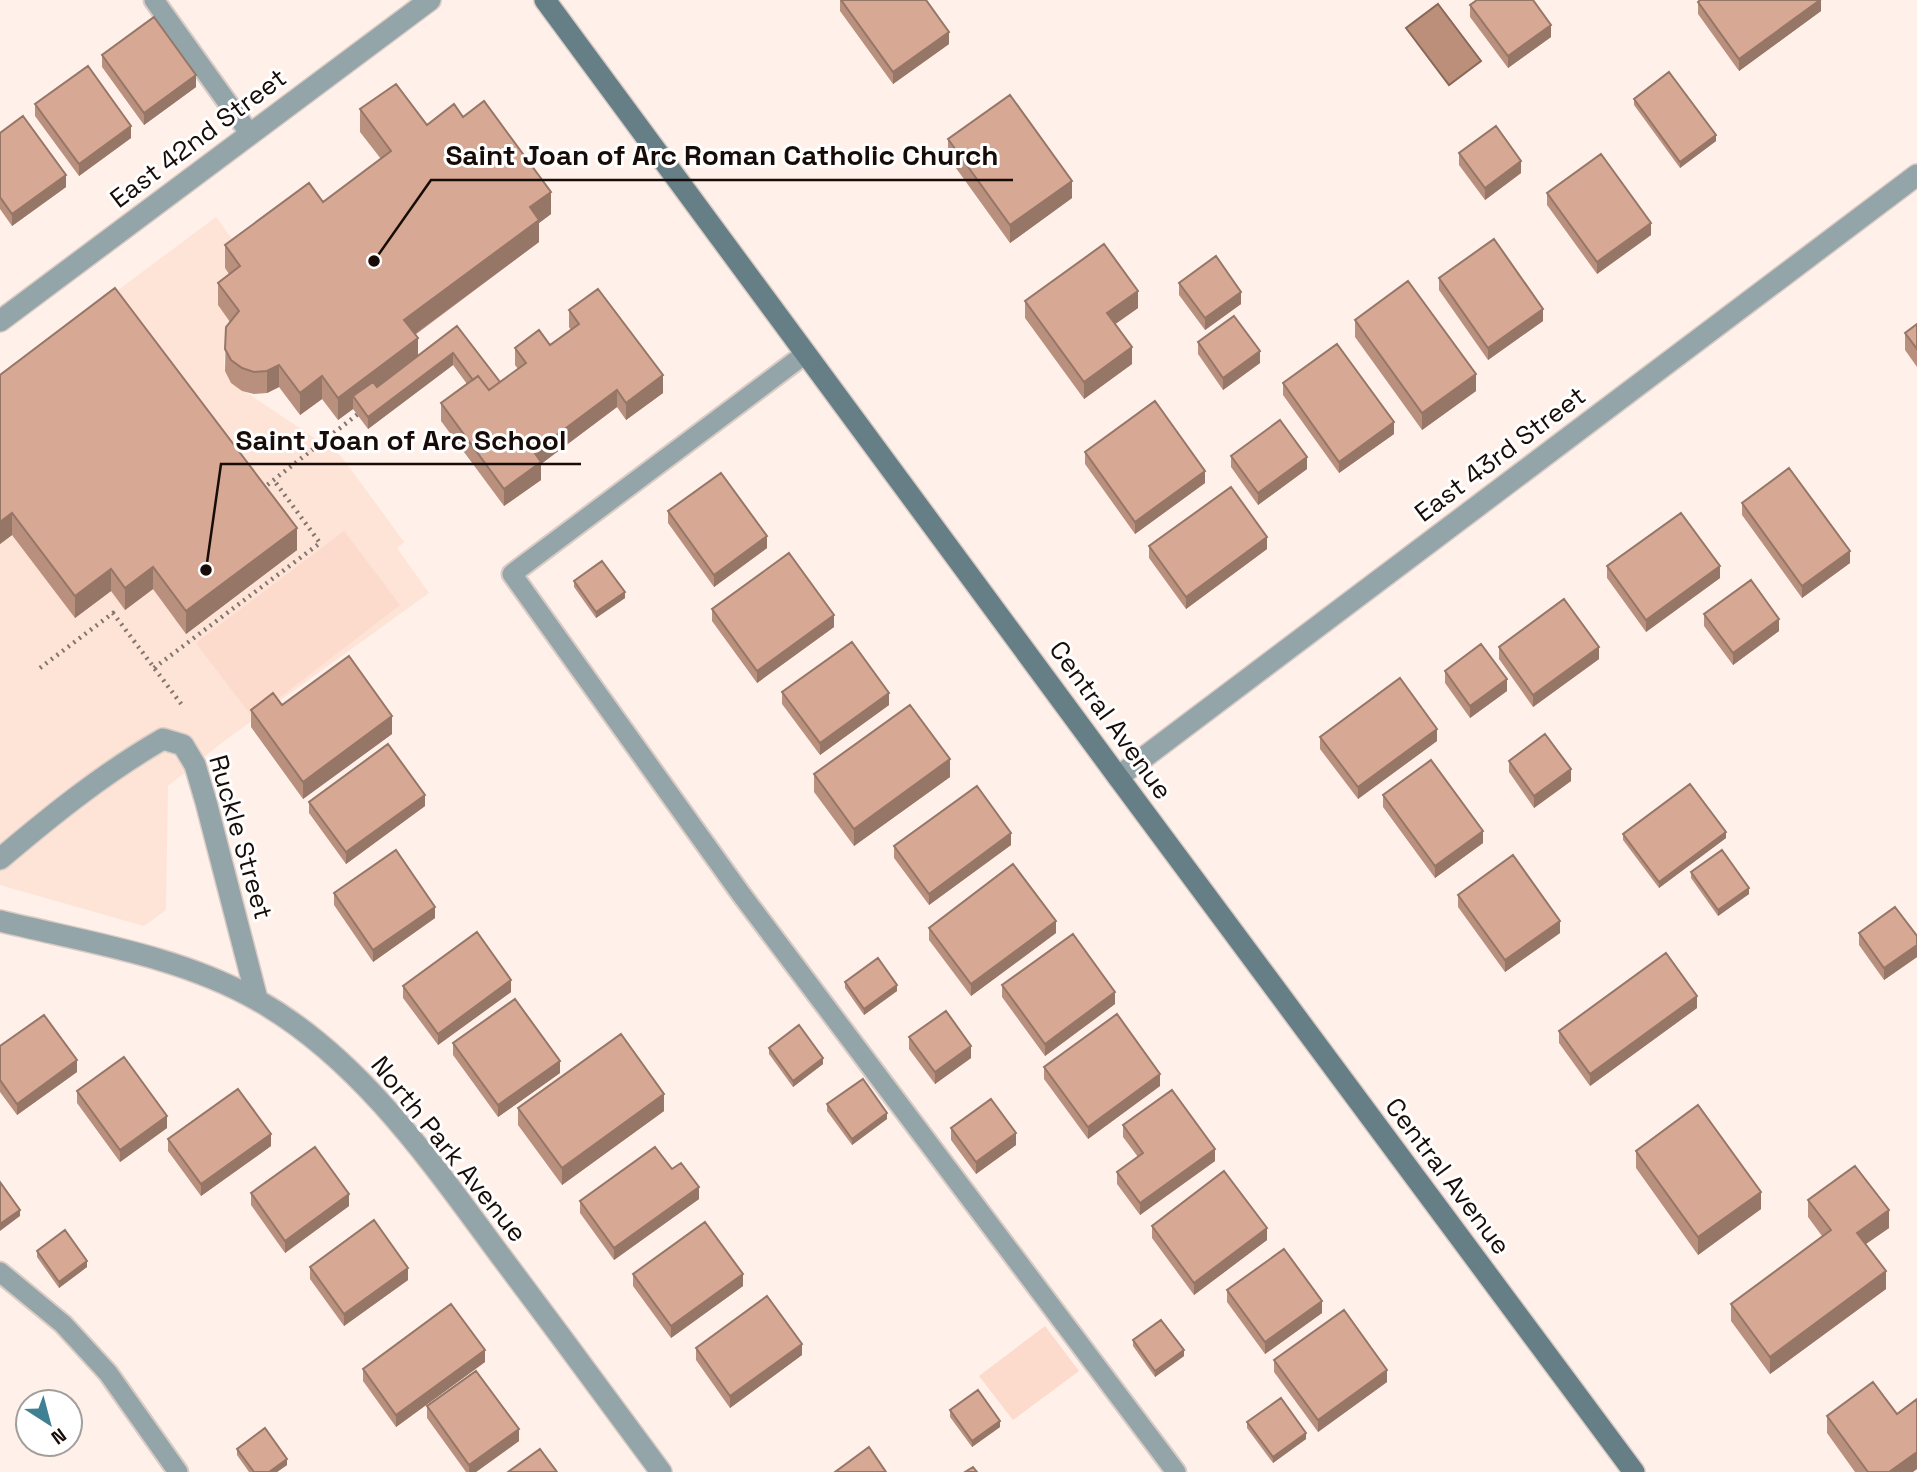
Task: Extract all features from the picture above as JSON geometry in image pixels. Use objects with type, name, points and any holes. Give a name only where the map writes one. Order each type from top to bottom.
[{"type":"main road","name":"Central Avenue","points":[[545,0],[1634,1472]]},
{"type":"street","name":"East 42nd Street","points":[[1,319],[430,0]]},
{"type":"street","name":"East 43rd Street","points":[[1118,778],[1917,175]]},
{"type":"street","name":"Ruckle Street","points":[[0,859],[65,804],[136,754],[163,739],[183,745],[195,765],[206,802],[257,999]]},
{"type":"street","name":"North Park Avenue","points":[[0,921],[167,960],[257,999],[303,1030],[336,1057],[421,1150],[661,1472]]},
{"type":"lane","points":[[154,0],[250,134]]},
{"type":"lane","points":[[805,354],[512,574],[741,894],[1175,1472]]},
{"type":"lane","points":[[0,1272],[63,1324],[108,1373],[178,1472]]},
{"type":"path","points":[[255,496],[358,414]]},
{"type":"path","points":[[154,668],[320,543],[273,480]]},
{"type":"path","points":[[40,668],[113,613],[182,705]]},
{"type":"shaded area","points":[[1438,4],[1481,61],[1449,85],[1406,28]]},
{"type":"shaded area","points":[[216,217],[243,254],[239,333],[226,350],[224,360],[225,371],[231,382],[341,456],[404,542],[397,548],[429,593],[224,741],[168,786],[166,910],[144,926],[0,885],[0,378]]},
{"type":"shaded area","points":[[344,531],[400,605],[253,718],[196,643]]},
{"type":"shaded area","points":[[1045,1326],[1079,1371],[1013,1420],[979,1376]]},
{"type":"building","points":[[841,0],[926,0],[949,32],[893,72]]},
{"type":"building","points":[[1477,0],[1533,0],[1551,25],[1508,56],[1470,5]]},
{"type":"building","points":[[1820,0],[1739,59],[1698,2]]},
{"type":"building","points":[[154,17],[196,75],[144,113],[102,55]]},
{"type":"building","points":[[88,66],[131,126],[79,164],[35,104]]},
{"type":"building","points":[[1669,72],[1716,135],[1680,162],[1634,99]]},
{"type":"building","points":[[396,84],[427,125],[454,104],[463,117],[484,101],[551,192],[530,207],[539,220],[404,320],[418,338],[338,398],[322,376],[300,393],[279,365],[267,371],[254,372],[231,360],[225,349],[226,327],[239,311],[218,283],[240,266],[225,245],[309,183],[323,202],[391,151],[360,109]]},
{"type":"building","points":[[1010,95],[1072,181],[1010,225],[948,139]]},
{"type":"building","points":[[23,116],[66,175],[12,214],[0,197],[0,133]]},
{"type":"building","points":[[1496,126],[1521,161],[1485,188],[1459,153]]},
{"type":"building","points":[[1601,154],[1651,223],[1597,262],[1547,193]]},
{"type":"building","points":[[1494,239],[1543,309],[1488,348],[1439,278]]},
{"type":"building","points":[[1104,244],[1138,291],[1107,313],[1132,347],[1084,382],[1025,301]]},
{"type":"building","points":[[1216,256],[1241,292],[1205,318],[1179,283]]},
{"type":"building","points":[[1408,281],[1476,374],[1422,413],[1355,320]]},
{"type":"building","points":[[115,288],[297,528],[186,611],[153,567],[125,588],[111,569],[75,596],[12,513],[0,522],[0,375]]},
{"type":"building","points":[[598,289],[663,375],[626,403],[617,390],[534,452],[541,462],[504,489],[441,403],[478,376],[489,390],[526,363],[515,348],[539,330],[550,345],[579,324],[569,310]]},
{"type":"building","points":[[1234,316],[1260,351],[1223,378],[1198,342]]},
{"type":"building","points":[[1917,324],[1917,349],[1905,333]]},
{"type":"building","points":[[457,326],[500,382],[489,390],[478,376],[473,380],[453,353],[368,417],[353,396],[373,382],[377,387]]},
{"type":"building","points":[[1337,344],[1394,422],[1339,462],[1283,383]]},
{"type":"building","points":[[1155,401],[1205,471],[1135,522],[1085,452]]},
{"type":"building","points":[[1280,420],[1307,457],[1258,493],[1231,456]]},
{"type":"building","points":[[1789,468],[1850,551],[1802,586],[1742,503]]},
{"type":"building","points":[[721,473],[767,536],[714,575],[668,511]]},
{"type":"building","points":[[1231,487],[1267,537],[1186,597],[1149,546]]},
{"type":"building","points":[[1681,513],[1720,566],[1646,620],[1607,566]]},
{"type":"building","points":[[789,553],[834,615],[757,671],[712,609]]},
{"type":"building","points":[[602,561],[625,592],[596,612],[574,581]]},
{"type":"building","points":[[1751,580],[1779,619],[1733,653],[1704,614]]},
{"type":"building","points":[[1564,599],[1599,647],[1533,695],[1499,647]]},
{"type":"building","points":[[852,642],[889,693],[820,743],[782,692]]},
{"type":"building","points":[[1481,644],[1507,679],[1470,706],[1445,671]]},
{"type":"building","points":[[349,656],[392,716],[303,782],[251,710],[273,693],[282,705]]},
{"type":"building","points":[[1400,678],[1437,729],[1358,787],[1320,737]]},
{"type":"building","points":[[910,705],[950,759],[854,829],[814,774]]},
{"type":"building","points":[[1545,734],[1571,769],[1534,796],[1509,761]]},
{"type":"building","points":[[388,744],[425,795],[346,852],[309,802]]},
{"type":"building","points":[[1431,760],[1483,831],[1435,866],[1383,795]]},
{"type":"building","points":[[1690,784],[1726,832],[1659,882],[1623,834]]},
{"type":"building","points":[[977,786],[1011,833],[929,894],[894,846]]},
{"type":"building","points":[[396,850],[435,907],[373,950],[334,893]]},
{"type":"building","points":[[1722,850],[1749,888],[1718,910],[1691,872]]},
{"type":"building","points":[[1513,855],[1560,921],[1505,960],[1458,895]]},
{"type":"building","points":[[1013,864],[1056,921],[971,984],[929,928]]},
{"type":"building","points":[[1895,907],[1917,936],[1917,945],[1884,968],[1859,933]]},
{"type":"building","points":[[477,932],[511,980],[438,1034],[403,986]]},
{"type":"building","points":[[1073,934],[1115,992],[1045,1044],[1002,985]]},
{"type":"building","points":[[1666,953],[1697,996],[1590,1074],[1559,1031]]},
{"type":"building","points":[[878,958],[897,985],[864,1009],[845,982]]},
{"type":"building","points":[[515,999],[560,1061],[498,1105],[453,1043]]},
{"type":"building","points":[[946,1011],[971,1046],[935,1072],[909,1037]]},
{"type":"building","points":[[1117,1014],[1160,1074],[1088,1127],[1044,1067]]},
{"type":"building","points":[[44,1015],[77,1060],[17,1104],[0,1080],[0,1046]]},
{"type":"building","points":[[799,1025],[823,1058],[793,1081],[769,1048]]},
{"type":"building","points":[[621,1034],[664,1094],[562,1168],[518,1108]]},
{"type":"building","points":[[124,1057],[167,1116],[120,1150],[77,1091]]},
{"type":"building","points":[[863,1079],[887,1113],[852,1139],[827,1104]]},
{"type":"building","points":[[238,1089],[271,1134],[201,1184],[168,1139]]},
{"type":"building","points":[[1172,1090],[1215,1149],[1140,1203],[1117,1172],[1143,1153],[1123,1125]]},
{"type":"building","points":[[991,1099],[1016,1133],[976,1162],[951,1128]]},
{"type":"building","points":[[1698,1105],[1761,1192],[1698,1237],[1636,1151]]},
{"type":"building","points":[[315,1147],[349,1194],[285,1241],[251,1193]]},
{"type":"building","points":[[655,1147],[672,1169],[681,1163],[699,1187],[614,1248],[580,1201]]},
{"type":"building","points":[[1855,1166],[1889,1210],[1857,1233],[1886,1271],[1770,1357],[1731,1304],[1831,1230],[1808,1200]]},
{"type":"building","points":[[1224,1171],[1267,1228],[1194,1283],[1152,1226]]},
{"type":"building","points":[[0,1182],[20,1210],[0,1224]]},
{"type":"building","points":[[374,1220],[408,1268],[344,1314],[310,1267]]},
{"type":"building","points":[[705,1222],[743,1274],[671,1326],[633,1274]]},
{"type":"building","points":[[65,1230],[87,1261],[59,1282],[37,1251]]},
{"type":"building","points":[[1284,1249],[1322,1301],[1265,1342],[1227,1290]]},
{"type":"building","points":[[767,1296],[802,1344],[730,1396],[696,1348]]},
{"type":"building","points":[[451,1304],[485,1350],[396,1415],[363,1369]]},
{"type":"building","points":[[1344,1310],[1387,1370],[1318,1420],[1274,1360]]},
{"type":"building","points":[[1161,1320],[1184,1350],[1155,1371],[1133,1340]]},
{"type":"building","points":[[476,1371],[519,1429],[469,1465],[427,1406]]},
{"type":"building","points":[[1873,1382],[1897,1414],[1917,1399],[1917,1452],[1889,1472],[1868,1472],[1827,1416]]},
{"type":"building","points":[[978,1390],[1000,1421],[972,1441],[950,1410]]},
{"type":"building","points":[[1281,1398],[1306,1433],[1273,1457],[1247,1422]]},
{"type":"building","points":[[265,1428],[287,1459],[269,1472],[254,1472],[237,1449]]},
{"type":"building","points":[[869,1447],[886,1472],[835,1472]]},
{"type":"building","points":[[540,1449],[557,1472],[508,1472]]},
{"type":"place","name":"Saint Joan of Arc Roman Catholic Church","points":[[374,261]]},
{"type":"place","name":"Saint Joan of Arc School","points":[[206,570]]}]
